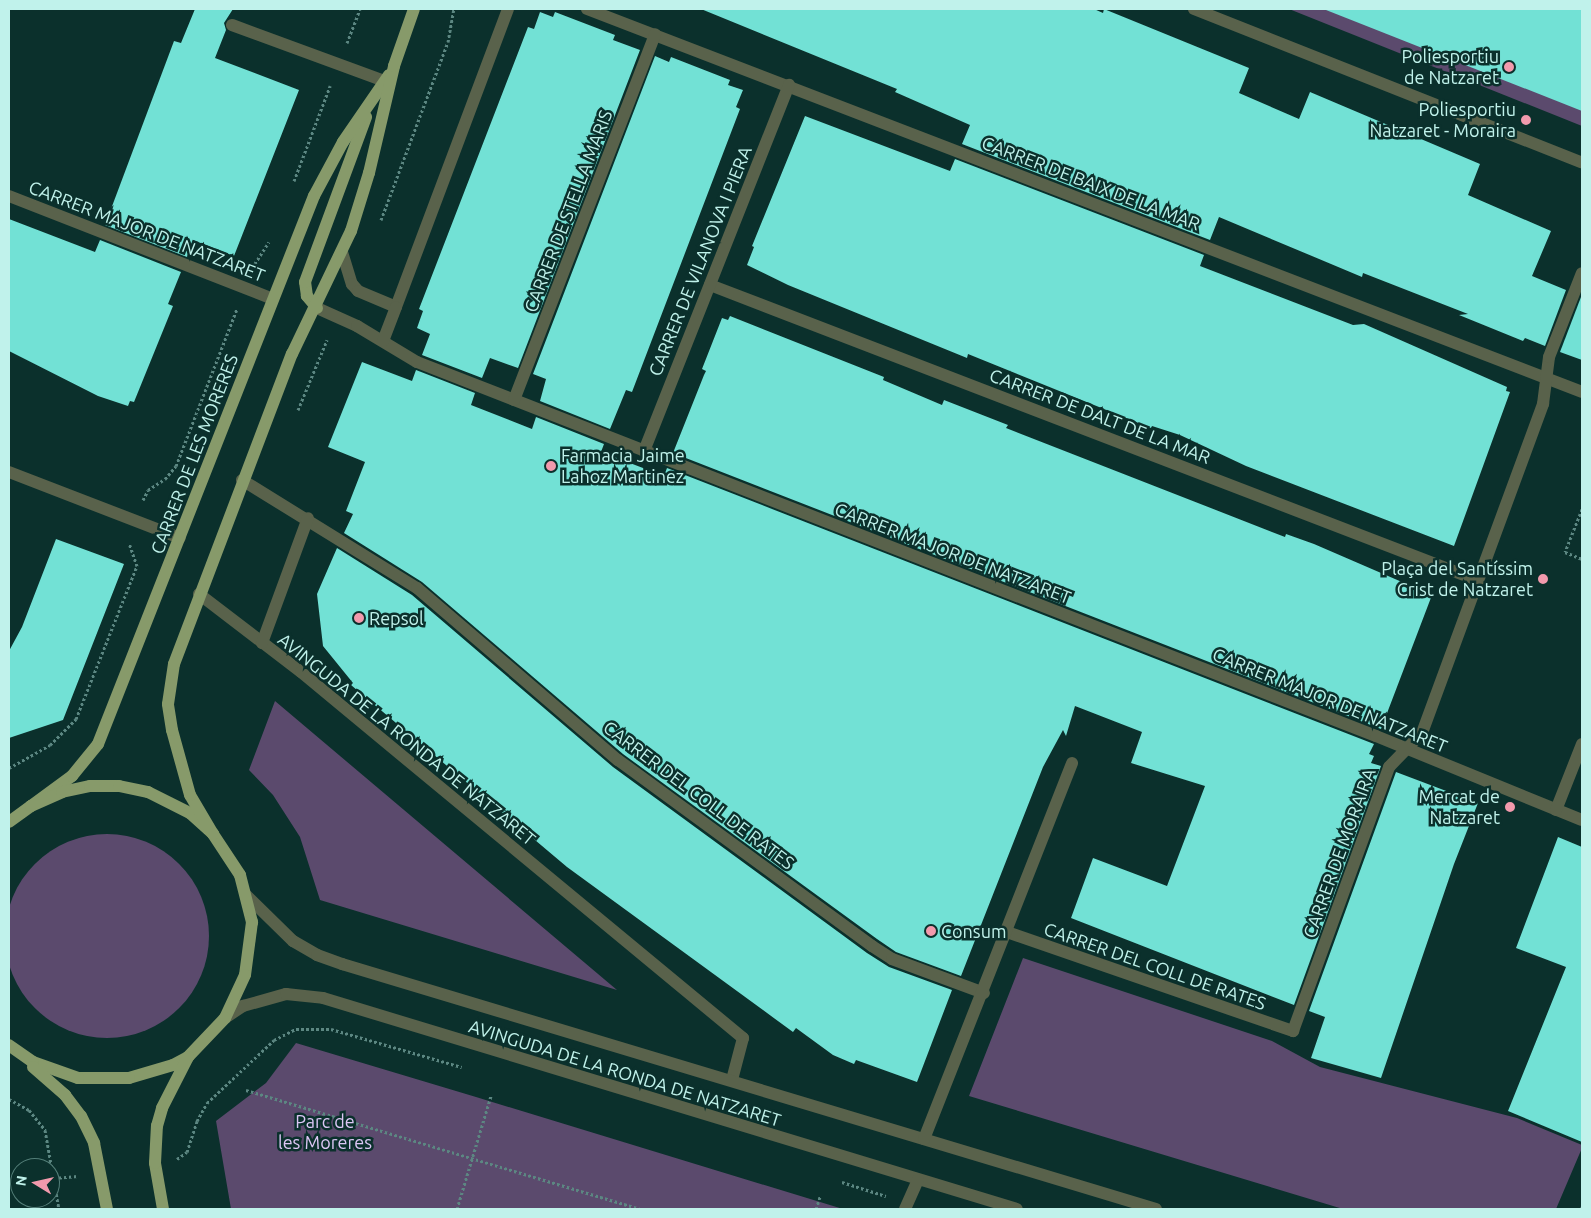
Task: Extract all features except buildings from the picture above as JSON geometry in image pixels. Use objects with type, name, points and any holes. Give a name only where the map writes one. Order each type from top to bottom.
[{"type":"main road","points":[[163,1209],[155,1163],[157,1126],[162,1108],[188,1057],[225,1018],[245,975],[250,949],[252,922],[246,895],[228,853],[213,834],[190,795],[168,704],[174,664],[242,480],[292,354],[317,308],[342,252],[369,173],[394,66],[414,9]]},
{"type":"main road","name":"CARRER DE LES MORERES","points":[[31,806],[72,776],[98,744],[314,196],[343,142],[373,100],[394,66]]},
{"type":"main road","name":"CARRER DE LES MORERES","points":[[317,308],[307,296],[306,282],[373,100]]},
{"type":"main road","points":[[9,822],[31,806],[62,792],[90,786],[120,786],[169,801],[213,834]]},
{"type":"main road","points":[[9,1045],[54,1071],[104,1080],[153,1072],[188,1057]]},
{"type":"main road","points":[[9,1045],[65,1095],[81,1116],[94,1143],[106,1209]]},
{"type":"street","points":[[383,341],[508,9]]},
{"type":"street","name":"CARRER DE BAIX DE LA MAR","points":[[587,9],[789,85],[1582,392]]},
{"type":"street","points":[[1194,9],[1582,163]]},
{"type":"street","points":[[232,25],[336,68],[384,81]]},
{"type":"street","name":"CARRER DE STELLA MARIS","points":[[514,400],[654,34]]},
{"type":"street","name":"CARRER DE VILANOVA I PIERA","points":[[644,451],[789,85]]},
{"type":"street","name":"CARRER MAJOR DE NATZARET","points":[[9,196],[272,299]]},
{"type":"street","points":[[342,252],[352,284],[358,291],[396,307]]},
{"type":"street","name":"CARRER DE MORAIRA","points":[[1293,1031],[1389,767],[1422,733],[1543,404],[1548,378],[1548,357],[1582,273]]},
{"type":"street","name":"CARRER DE DALT DE LA MAR","points":[[710,285],[1478,580]]},
{"type":"street","name":"CARRER MAJOR DE NATZARET","points":[[317,308],[383,341],[417,362],[1582,820]]},
{"type":"street","points":[[9,472],[180,538]]},
{"type":"street","points":[[242,480],[308,518],[262,643]]},
{"type":"street","name":"CARRER DEL COLL DE RATES","points":[[308,518],[417,588],[618,760],[872,946],[892,959],[984,993]]},
{"type":"street","name":"AVINGUDA DE LA RONDA DE NATZARET","points":[[199,594],[262,643],[743,1038],[732,1080]]},
{"type":"street","points":[[1556,810],[1582,744]]},
{"type":"street","points":[[924,1139],[984,993],[1072,763]]},
{"type":"street","name":"AVINGUDA DE LA RONDA DE NATZARET","points":[[246,895],[293,941],[317,955],[1156,1209]]},
{"type":"street","name":"CARRER DEL COLL DE RATES","points":[[1007,932],[1293,1031]]},
{"type":"street","name":"AVINGUDA DE LA RONDA DE NATZARET","points":[[225,1018],[243,1006],[286,994],[323,998],[1017,1209]]},
{"type":"street","points":[[906,1206],[918,1180]]},
{"type":"path","points":[[290,190],[360,9]]},
{"type":"path","points":[[380,222],[448,42],[454,9]]},
{"type":"path","points":[[249,274],[273,235]]},
{"type":"path","points":[[142,503],[148,490],[166,479],[176,466],[240,302]]},
{"type":"path","points":[[295,416],[327,338]]},
{"type":"path","points":[[1582,509],[1565,552],[1582,560]]},
{"type":"path","points":[[9,768],[50,745],[76,719],[137,566],[128,539]]},
{"type":"path","points":[[177,1159],[187,1152],[196,1121],[207,1103],[274,1040],[296,1029],[331,1029],[472,1070]]},
{"type":"path","points":[[246,1090],[639,1209]]},
{"type":"path","points":[[457,1209],[491,1096]]},
{"type":"path","points":[[9,1099],[29,1110],[45,1130],[50,1158]]},
{"type":"path","points":[[60,1178],[79,1176]]},
{"type":"path","points":[[831,1179],[906,1206]]},
{"type":"path","points":[[816,1209],[820,1197]]},
{"type":"green space","name":"Poliesportiu de Natzaret","points":[[1289,9],[1582,9],[1582,126]]},
{"type":"green space","points":[[275,701],[617,990],[320,900],[300,837],[273,795],[249,770]]},
{"type":"green space","points":[[107,834],[127,836],[155,846],[172,857],[186,871],[201,897],[207,916],[209,936],[207,956],[197,984],[186,1001],[172,1015],[146,1030],[127,1036],[107,1038],[87,1036],[59,1026],[42,1015],[28,1001],[13,975],[7,956],[5,936],[7,916],[17,888],[28,871],[42,857],[68,842],[87,836]]},
{"type":"green space","points":[[1023,958],[1272,1041],[1320,1067],[1517,1118],[1582,1145],[1582,1148],[1556,1209],[1343,1209],[969,1096]]},
{"type":"green space","name":"Parc de les Moreres","points":[[296,1043],[843,1209],[231,1209],[216,1121],[266,1083]]},
{"type":"tram line","points":[[1580,1209],[1582,1203]]},
{"type":"place","name":"Poliesportiu de Natzaret","points":[[1509,67]]},
{"type":"place","name":"Poliesportiu Natzaret - Moraira","points":[[1526,120]]},
{"type":"place","name":"Farmacia Jaime Lahoz Martinez","points":[[551,466]]},
{"type":"place","name":"Plaça del Santíssim Crist de Natzaret","points":[[1543,579]]},
{"type":"place","name":"Repsol","points":[[359,618]]},
{"type":"place","name":"Mercat de Natzaret","points":[[1510,807]]},
{"type":"place","name":"Consum","points":[[931,931]]}]
